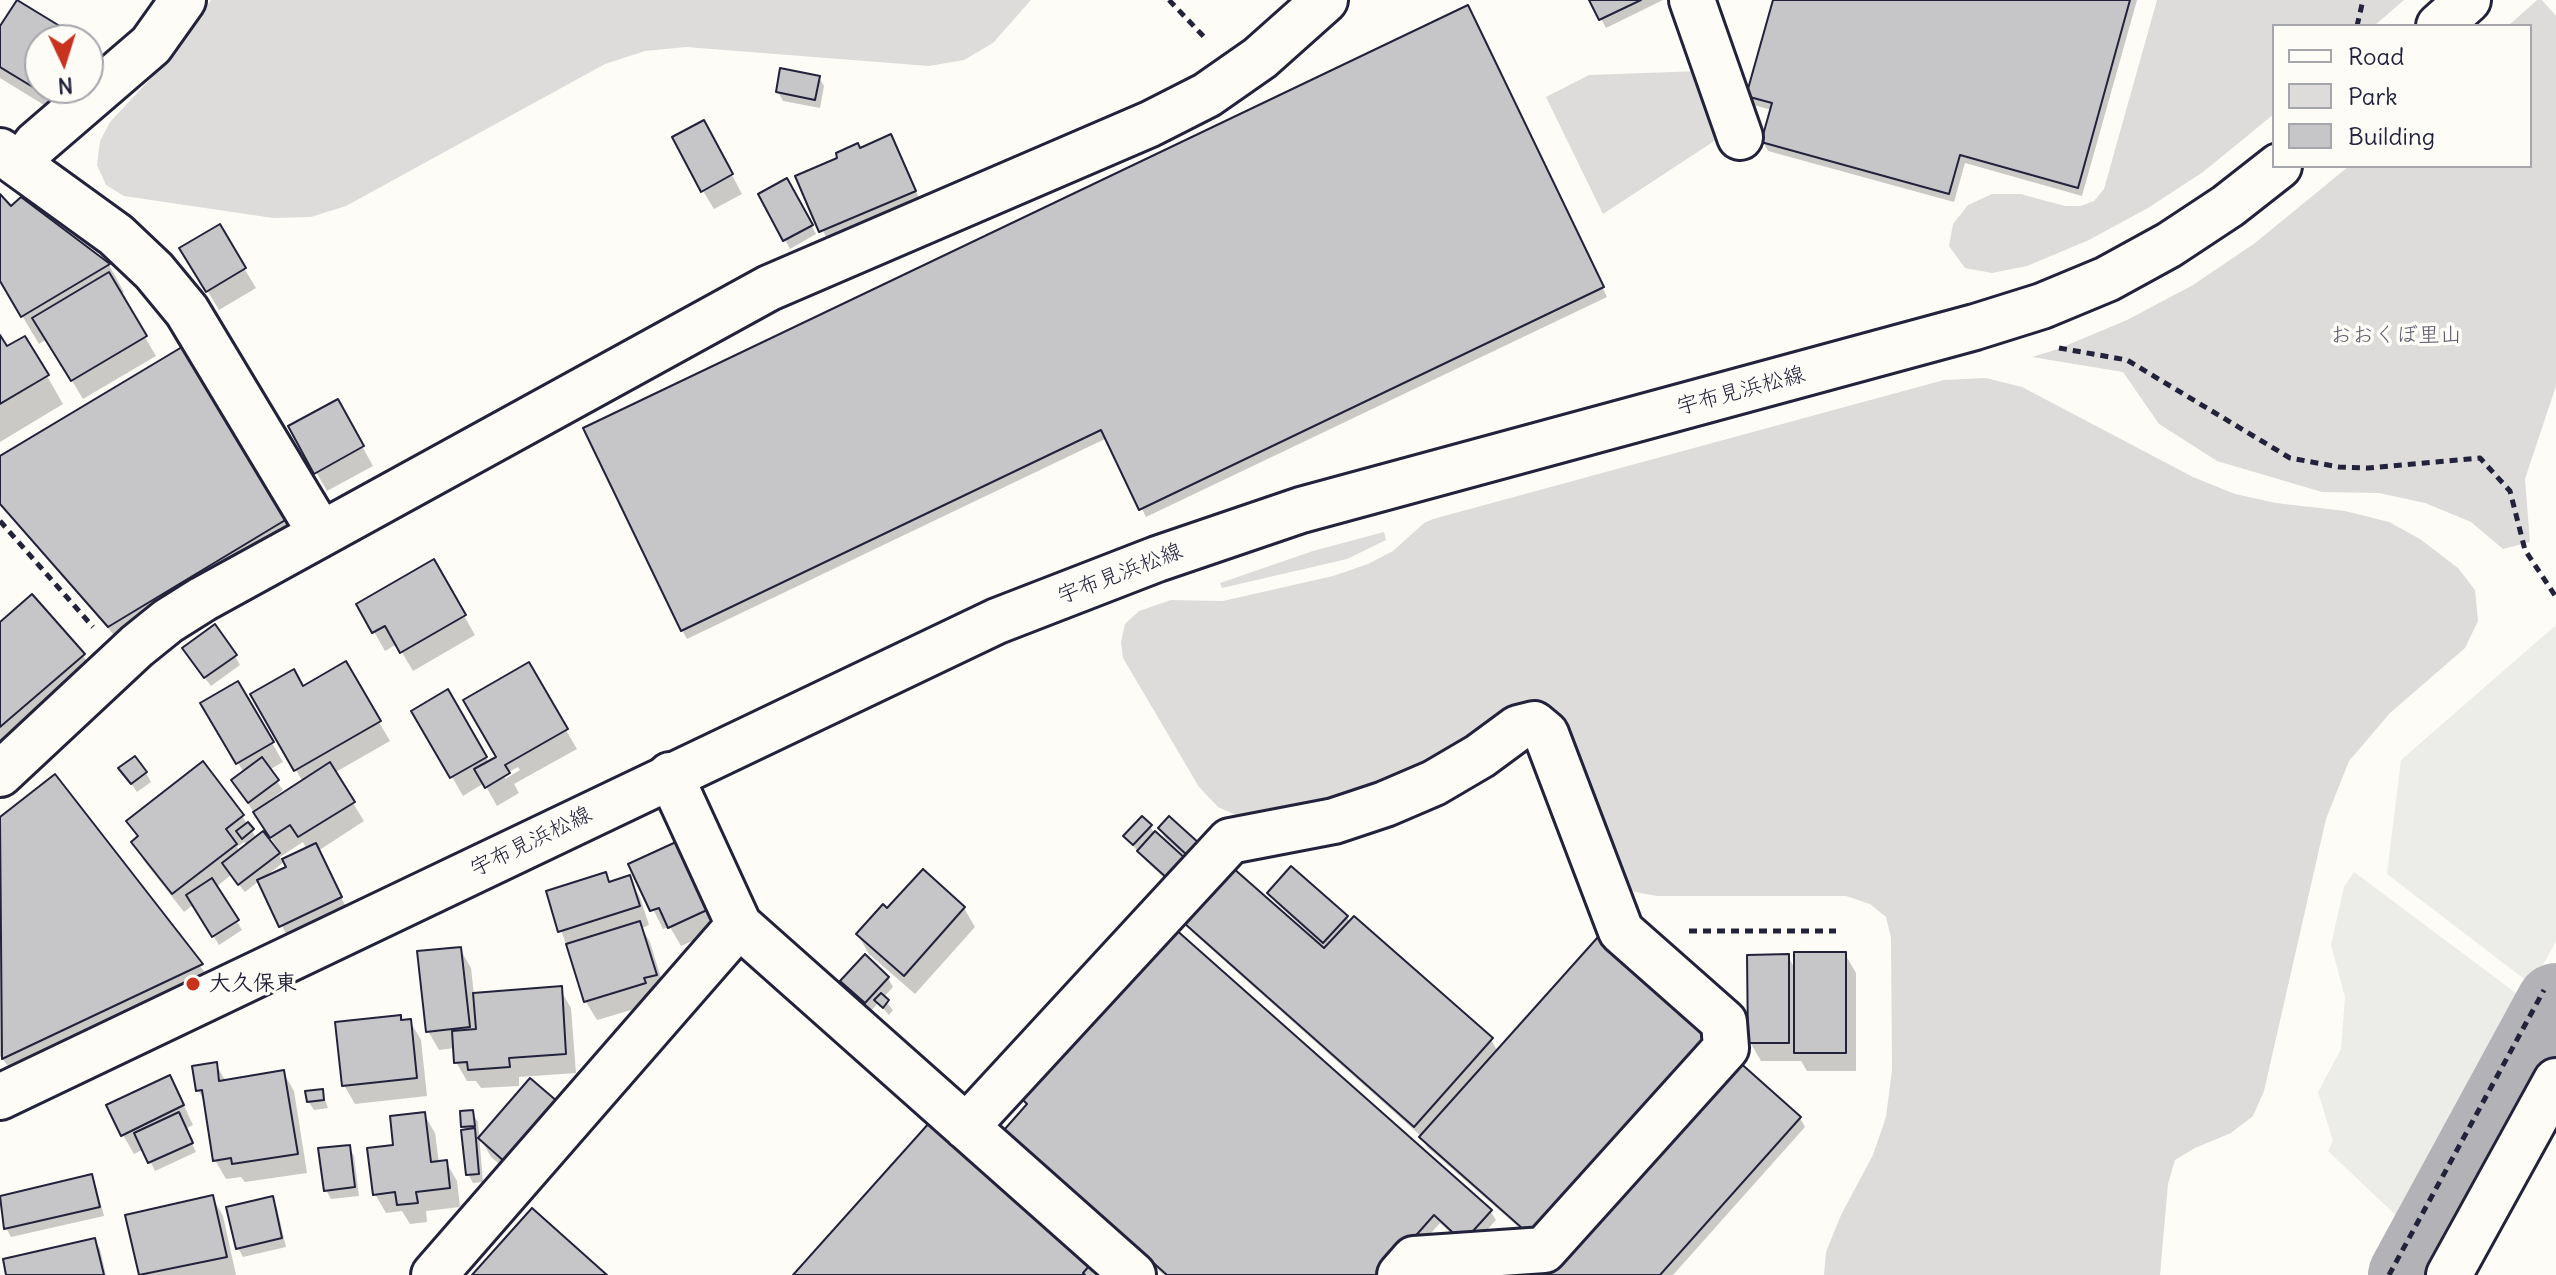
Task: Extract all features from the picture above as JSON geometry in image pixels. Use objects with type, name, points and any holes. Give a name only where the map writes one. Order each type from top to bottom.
[{"type":"street","points":[[183,0],[151,45],[36,144],[10,158],[116,235],[154,271],[187,311],[321,534]]},
{"type":"street","points":[[0,774],[168,621],[769,288],[1150,124],[1207,95],[1260,58],[1325,0]]},
{"type":"street","points":[[1692,0],[1740,137]]},
{"type":"street","points":[[2441,24],[2468,0]]},
{"type":"street","name":"宇布見浜松線","points":[[0,1097],[997,621],[1157,559],[1301,510],[1975,327],[2042,306],[2107,279],[2169,245],[2228,206],[2276,168]]},
{"type":"street","points":[[966,1127],[1230,841],[1334,821],[1385,804],[1434,783],[1480,756],[1518,728],[1534,724],[1546,734],[1621,931],[1724,1022],[1726,1048],[1544,1250],[1414,1259],[1400,1275]]},
{"type":"street","points":[[670,775],[739,925],[1133,1275]]},
{"type":"street","points":[[434,1275],[739,925]]},
{"type":"street","points":[[2449,1275],[2556,1081]]},
{"type":"path","points":[[1169,0],[1238,74]]},
{"type":"path","points":[[2357,24],[2363,0]]},
{"type":"path","points":[[2050,347],[2127,360],[2290,458],[2339,467],[2368,468],[2480,458],[2510,491],[2525,550],[2556,597]]},
{"type":"path","points":[[0,521],[122,661]]},
{"type":"path","points":[[1621,931],[1836,931]]},
{"type":"path","points":[[2389,1275],[2544,990]]},
{"type":"shaded area","points":[[2556,625],[2556,941],[2532,985],[2387,874],[2401,760]]},
{"type":"shaded area","points":[[2354,872],[2524,999],[2403,1222],[2328,1151],[2333,1141],[2318,1092],[2341,1049],[2345,997],[2331,945],[2344,887]]},
{"type":"green space","points":[[211,0],[1031,0],[993,43],[964,60],[929,66],[686,47],[645,51],[605,64],[346,206],[311,217],[273,218],[124,196],[106,185],[97,165],[100,141],[110,122],[168,60]]},
{"type":"green space","points":[[2157,0],[2404,0],[2376,24],[2272,24],[2272,116],[2203,172],[2148,208],[2089,240],[2027,266],[1992,273],[1965,268],[1949,246],[1953,224],[1968,205],[1992,194],[2020,194],[2065,206],[2081,206],[2094,201],[2104,189]]},
{"type":"green space","name":"おおくぼ里山","points":[[2537,0],[2542,0],[2556,16],[2556,386],[2525,479],[2530,542],[2503,549],[2471,522],[2425,503],[2379,493],[2322,492],[2217,461],[2159,424],[2123,372],[2032,357],[2127,320],[2193,285],[2255,243],[2347,168],[2532,168],[2532,24],[2510,24]]},
{"type":"green space","points":[[1700,71],[1722,136],[1603,214],[1546,97],[1589,75]]},
{"type":"green space","points":[[1986,378],[2022,387],[2193,477],[2235,494],[2276,503],[2345,511],[2389,522],[2420,539],[2458,568],[2475,590],[2478,621],[2465,648],[2390,713],[2349,761],[2326,819],[2264,1091],[2253,1116],[2231,1133],[2175,1160],[2168,1184],[2160,1275],[1824,1275],[1826,1252],[1841,1215],[1873,1155],[1886,1117],[1892,1070],[1891,938],[1886,917],[1870,904],[1846,896],[1657,896],[1635,892],[1619,880],[1557,727],[1380,792],[1247,820],[1218,807],[1199,787],[1123,658],[1121,642],[1125,624],[1139,611],[1171,600],[1223,601],[1333,576],[1393,551],[1424,523],[1433,519],[1944,380]]},
{"type":"green space","points":[[1384,532],[1386,540],[1347,559],[1222,588],[1220,583],[1313,551]]},
{"type":"building","points":[[17,0],[56,24],[24,24],[24,82],[0,67],[0,26]]},
{"type":"building","points":[[1589,0],[1641,0],[1599,20]]},
{"type":"building","points":[[1773,0],[2130,0],[2078,188],[1960,155],[1949,194],[1761,142],[1772,103],[1746,96]]},
{"type":"building","points":[[1468,5],[1604,287],[1139,510],[1101,430],[681,631],[583,428]]},
{"type":"building","points":[[780,68],[820,76],[815,100],[776,92]]},
{"type":"building","points":[[704,120],[733,174],[701,192],[672,137]]},
{"type":"building","points":[[891,134],[916,191],[819,232],[795,176],[837,158],[836,153],[858,143],[860,148]]},
{"type":"building","points":[[787,178],[813,225],[783,241],[758,194]]},
{"type":"building","points":[[0,194],[11,206],[21,197],[110,264],[21,317],[0,281]]},
{"type":"building","points":[[220,224],[246,268],[206,292],[179,248]]},
{"type":"building","points":[[109,272],[147,336],[71,381],[32,318]]},
{"type":"building","points":[[0,335],[7,346],[25,336],[49,375],[0,404]]},
{"type":"building","points":[[182,347],[287,519],[108,627],[0,504],[0,456]]},
{"type":"building","points":[[338,399],[364,446],[314,474],[288,426]]},
{"type":"building","points":[[434,559],[466,615],[400,653],[385,626],[372,633],[356,604]]},
{"type":"building","points":[[32,594],[85,654],[0,727],[0,622]]},
{"type":"building","points":[[215,624],[237,655],[204,678],[182,648]]},
{"type":"building","points":[[346,661],[381,721],[294,771],[250,694],[294,669],[303,686]]},
{"type":"building","points":[[529,662],[568,729],[505,765],[510,773],[485,788],[474,769],[496,757],[463,700]]},
{"type":"building","points":[[238,681],[274,742],[236,764],[200,703]]},
{"type":"building","points":[[448,689],[487,757],[450,778],[411,711]]},
{"type":"building","points":[[135,756],[147,772],[131,784],[118,768]]},
{"type":"building","points":[[262,757],[279,780],[248,803],[231,780]]},
{"type":"building","points":[[203,761],[244,815],[226,829],[237,844],[172,894],[131,842],[138,836],[126,821]]},
{"type":"building","points":[[330,762],[355,802],[298,837],[290,825],[270,838],[253,812]]},
{"type":"building","points":[[55,774],[203,964],[2,1059],[0,817]]},
{"type":"building","points":[[1142,816],[1152,825],[1133,845],[1123,836]]},
{"type":"building","points":[[1169,816],[1200,844],[1189,857],[1158,828]]},
{"type":"building","points":[[248,822],[254,829],[242,839],[236,831]]},
{"type":"building","points":[[263,831],[280,853],[238,885],[222,863]]},
{"type":"building","points":[[1155,831],[1186,859],[1168,879],[1137,851]]},
{"type":"building","points":[[676,842],[707,910],[668,928],[659,908],[650,911],[628,864]]},
{"type":"building","points":[[316,843],[342,897],[279,927],[257,880],[286,867],[282,859]]},
{"type":"building","points":[[1291,866],[1348,916],[1323,943],[1267,893]]},
{"type":"building","points":[[1233,868],[1324,948],[1354,916],[1493,1038],[1414,1127],[1184,923]]},
{"type":"building","points":[[923,869],[965,907],[904,976],[856,934],[883,904],[887,908]]},
{"type":"building","points":[[606,872],[609,882],[630,875],[640,906],[558,932],[546,891]]},
{"type":"building","points":[[212,878],[239,920],[212,937],[186,895]]},
{"type":"building","points":[[640,921],[657,975],[644,978],[646,983],[584,1002],[566,944]]},
{"type":"building","points":[[1174,928],[1492,1210],[1463,1242],[1434,1215],[1381,1275],[1167,1275],[1004,1130],[1027,1104],[1021,1098]]},
{"type":"building","points":[[1598,937],[1709,1037],[1531,1236],[1419,1137]]},
{"type":"building","points":[[461,947],[470,1027],[426,1032],[417,951]]},
{"type":"building","points":[[1794,952],[1846,952],[1846,1053],[1794,1053]]},
{"type":"building","points":[[865,954],[889,977],[865,1003],[840,981]]},
{"type":"building","points":[[1789,954],[1789,1043],[1748,1043],[1747,955]]},
{"type":"building","points":[[562,986],[566,1054],[509,1058],[510,1067],[468,1070],[467,1062],[454,1063],[452,1031],[476,1029],[473,993]]},
{"type":"building","points":[[881,993],[889,1000],[883,1008],[874,1000]]},
{"type":"building","points":[[401,1015],[401,1020],[411,1019],[417,1078],[342,1086],[335,1022]]},
{"type":"building","points":[[1737,1060],[1801,1117],[1660,1275],[1545,1275]]},
{"type":"building","points":[[217,1062],[219,1081],[284,1070],[298,1154],[232,1164],[231,1158],[213,1161],[202,1090],[196,1091],[192,1066]]},
{"type":"building","points":[[170,1075],[184,1105],[121,1136],[106,1105]]},
{"type":"building","points":[[530,1078],[558,1102],[505,1162],[478,1138]]},
{"type":"building","points":[[323,1089],[324,1100],[307,1102],[305,1091]]},
{"type":"building","points":[[473,1110],[475,1126],[461,1127],[460,1111]]},
{"type":"building","points":[[179,1112],[193,1143],[148,1163],[134,1133]]},
{"type":"building","points":[[425,1112],[431,1162],[447,1160],[450,1188],[416,1192],[418,1203],[397,1205],[395,1192],[373,1195],[367,1148],[393,1145],[390,1116]]},
{"type":"building","points":[[930,1122],[1090,1265],[1083,1273],[1085,1275],[793,1275]]},
{"type":"building","points":[[475,1128],[479,1174],[466,1175],[461,1130]]},
{"type":"building","points":[[350,1145],[355,1187],[324,1191],[318,1148]]},
{"type":"building","points":[[92,1174],[100,1207],[4,1229],[0,1196]]},
{"type":"building","points":[[213,1195],[227,1257],[139,1275],[125,1215]]},
{"type":"building","points":[[273,1196],[282,1238],[236,1249],[226,1207]]},
{"type":"building","points":[[532,1208],[607,1275],[472,1275]]},
{"type":"building","points":[[95,1238],[104,1275],[6,1275],[3,1259]]},
{"type":"waterway","points":[[2408,1275],[2556,1003]]},
{"type":"place","name":"大久保東","points":[[193,984]]}]
